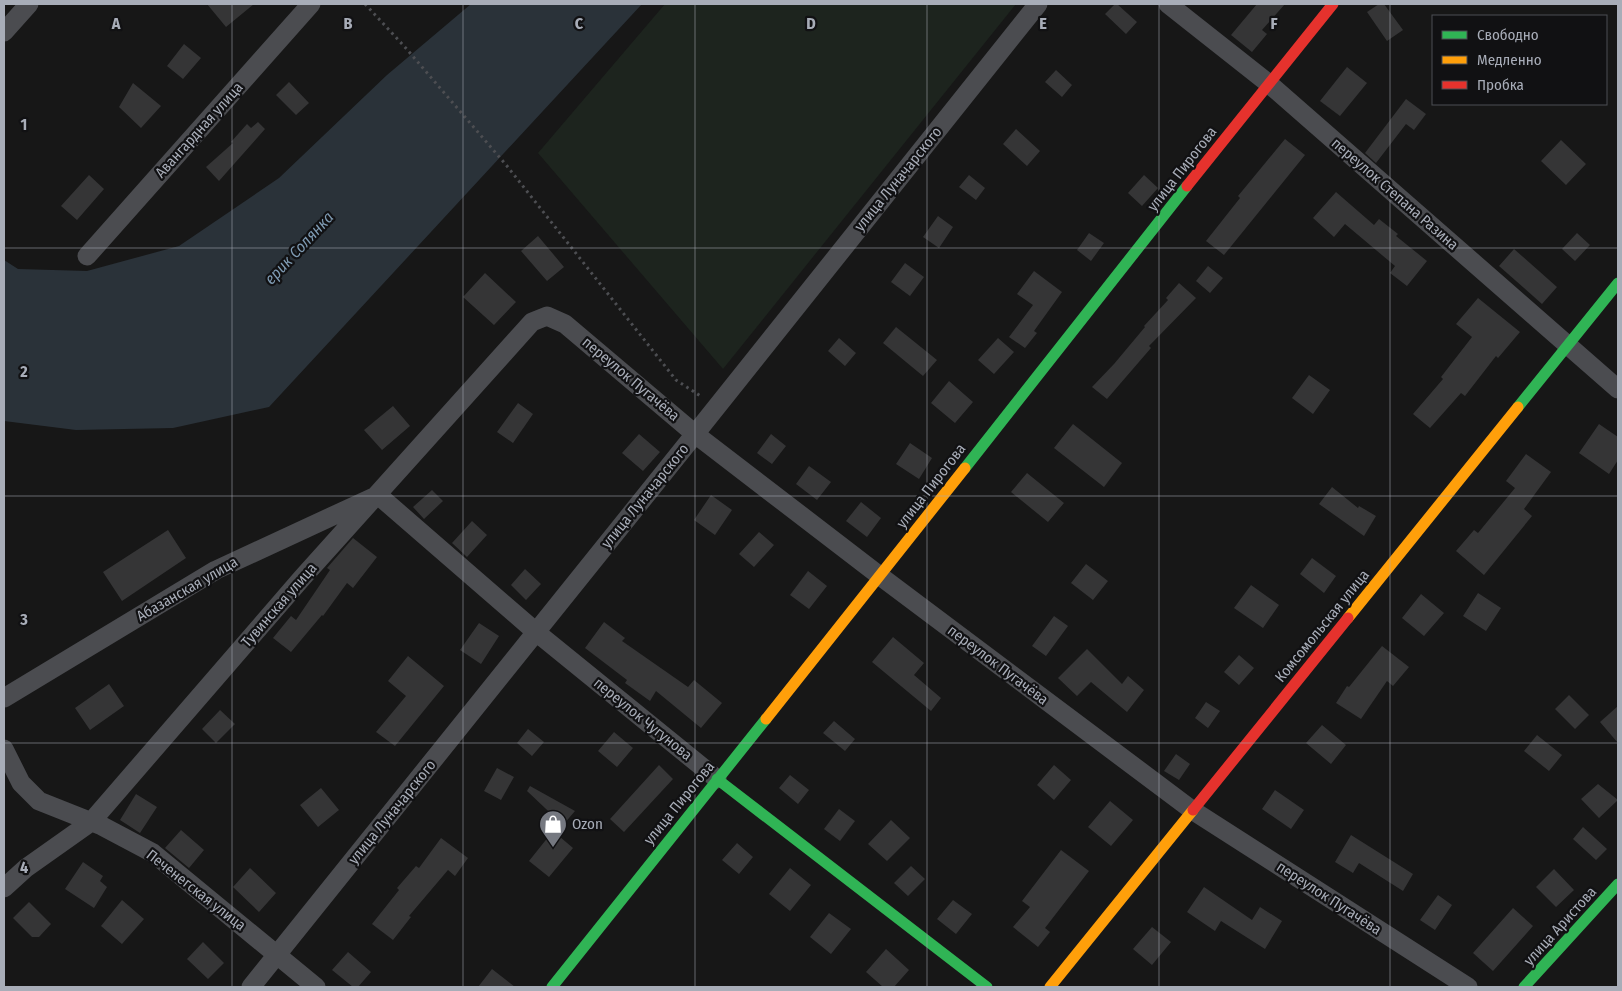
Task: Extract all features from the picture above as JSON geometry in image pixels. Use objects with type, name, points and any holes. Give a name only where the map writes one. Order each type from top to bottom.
[{"type":"main road","name":"улица Пирогова","points":[[552,987],[880,576],[1268,83],[1333,4]]},
{"type":"main road","name":"Комсомольская улица","points":[[1050,987],[1618,283]]},
{"type":"main road","name":"переулок Чугунова","points":[[717,779],[987,987]]},
{"type":"main road","name":"улица Аристова","points":[[1524,987],[1618,884]]},
{"type":"street","points":[[4,32],[29,4]]},
{"type":"street","name":"Авангардная улица","points":[[87,256],[311,4]]},
{"type":"street","name":"улица Луначарского","points":[[251,987],[1038,4]]},
{"type":"street","name":"переулок Степана Разина","points":[[1168,4],[1268,83],[1618,389]]},
{"type":"street","name":"переулок Пугачёва","points":[[547,316],[565,324],[695,434],[880,576],[1192,810],[1468,987]]},
{"type":"street","name":"Тувинская улица","points":[[4,888],[26,868],[91,822],[302,578],[532,322],[547,316]]},
{"type":"street","name":"переулок Чугунова","points":[[378,495],[536,632],[717,779]]},
{"type":"street","name":"Абазанская улица","points":[[4,698],[216,570],[378,495]]},
{"type":"street","name":"Печенегская улица","points":[[4,748],[21,784],[39,801],[102,826],[153,853],[316,987]]},
{"type":"path","points":[[365,4],[404,46],[507,166],[676,380],[717,407]]},
{"type":"shaded area","points":[[665,4],[1016,4],[723,369],[538,153]]},
{"type":"water","name":"ерик Солянка","points":[[471,4],[642,4],[269,407],[173,428],[76,430],[4,421],[4,260],[18,269],[87,271],[179,246],[279,178],[387,75]]},
{"type":"building","points":[[207,4],[254,4],[226,27]]},
{"type":"building","points":[[1115,4],[1137,22],[1126,34],[1105,14]]},
{"type":"building","points":[[1257,4],[1285,4],[1262,30],[1267,34],[1252,52],[1231,35]]},
{"type":"building","points":[[1379,4],[1384,4],[1403,30],[1387,41],[1367,12]]},
{"type":"building","points":[[184,44],[201,58],[183,79],[167,66]]},
{"type":"building","points":[[1347,67],[1367,83],[1340,116],[1320,101]]},
{"type":"building","points":[[1056,70],[1072,85],[1062,97],[1045,82]]},
{"type":"building","points":[[289,82],[309,103],[296,115],[276,95]]},
{"type":"building","points":[[133,83],[161,106],[141,128],[119,107]]},
{"type":"building","points":[[1406,99],[1426,114],[1414,130],[1406,124],[1376,163],[1365,153]]},
{"type":"building","points":[[258,122],[265,129],[219,181],[206,167],[233,143],[231,142],[247,124],[251,128]]},
{"type":"building","points":[[1016,129],[1040,151],[1027,166],[1003,144]]},
{"type":"building","points":[[1285,139],[1305,155],[1224,255],[1206,241],[1240,198],[1238,196]]},
{"type":"building","points":[[1561,140],[1586,164],[1566,185],[1541,161]]},
{"type":"building","points":[[89,175],[104,189],[77,220],[61,206]]},
{"type":"building","points":[[969,175],[985,188],[976,200],[959,187]]},
{"type":"building","points":[[1144,175],[1158,188],[1142,206],[1128,193]]},
{"type":"building","points":[[1336,192],[1374,225],[1379,219],[1398,234],[1396,236],[1427,261],[1407,286],[1390,273],[1395,266],[1345,224],[1334,237],[1313,218]]},
{"type":"building","points":[[938,216],[953,227],[939,248],[923,237]]},
{"type":"building","points":[[1089,233],[1104,243],[1091,261],[1077,250]]},
{"type":"building","points":[[1577,233],[1590,245],[1575,261],[1562,249]]},
{"type":"building","points":[[538,236],[564,267],[547,281],[521,251]]},
{"type":"building","points":[[1514,249],[1557,287],[1542,304],[1499,266]]},
{"type":"building","points":[[905,263],[924,277],[910,296],[891,282]]},
{"type":"building","points":[[1208,266],[1223,278],[1210,293],[1196,281]]},
{"type":"building","points":[[1034,271],[1062,292],[1034,331],[1037,333],[1025,348],[1009,337],[1033,305],[1017,294]]},
{"type":"building","points":[[485,273],[516,302],[494,325],[463,297]]},
{"type":"building","points":[[1179,283],[1196,298],[1149,346],[1151,348],[1107,399],[1092,387],[1168,300],[1166,298]]},
{"type":"building","points":[[1478,298],[1520,332],[1498,358],[1496,356],[1465,396],[1461,393],[1430,428],[1413,414],[1443,379],[1441,377],[1472,337],[1456,324]]},
{"type":"building","points":[[896,327],[937,360],[923,376],[883,343]]},
{"type":"building","points":[[839,338],[856,353],[845,366],[828,351]]},
{"type":"building","points":[[998,338],[1014,352],[994,374],[978,360]]},
{"type":"building","points":[[1309,375],[1330,390],[1313,414],[1292,398]]},
{"type":"building","points":[[949,381],[973,402],[955,423],[931,403]]},
{"type":"building","points":[[518,403],[533,414],[513,443],[497,432]]},
{"type":"building","points":[[393,406],[410,426],[382,450],[364,430]]},
{"type":"building","points":[[1073,424],[1122,463],[1104,487],[1054,448]]},
{"type":"building","points":[[1599,424],[1618,437],[1618,460],[1609,474],[1579,453]]},
{"type":"building","points":[[639,434],[660,452],[643,471],[622,453]]},
{"type":"building","points":[[771,434],[786,446],[772,464],[757,453]]},
{"type":"building","points":[[910,443],[932,458],[919,479],[896,464]]},
{"type":"building","points":[[1526,454],[1551,472],[1524,509],[1532,516],[1484,575],[1456,551],[1474,530],[1478,533],[1515,488],[1506,481]]},
{"type":"building","points":[[809,466],[831,482],[817,500],[796,484]]},
{"type":"building","points":[[1027,473],[1064,503],[1048,522],[1011,492]]},
{"type":"building","points":[[1332,487],[1358,508],[1359,506],[1376,516],[1364,536],[1319,504]]},
{"type":"building","points":[[432,490],[443,501],[424,519],[413,507]]},
{"type":"building","points":[[711,495],[732,510],[715,535],[694,520]]},
{"type":"building","points":[[861,502],[881,518],[867,537],[846,521]]},
{"type":"building","points":[[472,521],[487,535],[467,557],[452,543]]},
{"type":"building","points":[[168,530],[186,558],[122,601],[103,572]]},
{"type":"building","points":[[759,532],[774,545],[754,567],[739,554]]},
{"type":"building","points":[[353,538],[377,557],[353,588],[347,583],[323,616],[291,652],[273,638],[291,616],[296,620],[330,570],[327,568]]},
{"type":"building","points":[[1312,558],[1336,576],[1324,593],[1300,574]]},
{"type":"building","points":[[1086,564],[1108,581],[1093,600],[1071,583]]},
{"type":"building","points":[[525,569],[541,584],[526,600],[511,585]]},
{"type":"building","points":[[808,571],[827,586],[809,609],[790,595]]},
{"type":"building","points":[[1251,585],[1279,605],[1263,628],[1234,608]]},
{"type":"building","points":[[1478,593],[1501,608],[1486,631],[1463,616]]},
{"type":"building","points":[[1421,594],[1444,613],[1424,636],[1402,618]]},
{"type":"building","points":[[1054,616],[1068,626],[1046,656],[1032,646]]},
{"type":"building","points":[[604,622],[625,638],[622,641],[688,687],[694,680],[722,703],[701,728],[656,691],[650,701],[625,683],[627,680],[585,648]]},
{"type":"building","points":[[479,623],[499,636],[481,664],[460,650]]},
{"type":"building","points":[[893,637],[924,663],[914,675],[941,698],[931,711],[872,662]]},
{"type":"building","points":[[1382,646],[1409,667],[1393,686],[1387,681],[1361,719],[1336,703],[1347,686],[1349,687]]},
{"type":"building","points":[[1087,649],[1122,684],[1128,676],[1144,690],[1127,712],[1091,682],[1077,696],[1058,678]]},
{"type":"building","points":[[1239,655],[1254,668],[1239,685],[1224,672]]},
{"type":"building","points":[[408,656],[444,686],[395,746],[376,732],[406,696],[388,681]]},
{"type":"building","points":[[109,684],[124,706],[90,730],[75,708]]},
{"type":"building","points":[[1569,695],[1589,715],[1575,729],[1555,709]]},
{"type":"building","points":[[1206,702],[1220,711],[1208,728],[1195,718]]},
{"type":"building","points":[[1618,706],[1618,743],[1600,722]]},
{"type":"building","points":[[220,710],[235,724],[216,743],[202,729]]},
{"type":"building","points":[[834,721],[855,739],[845,751],[823,733]]},
{"type":"building","points":[[1322,725],[1346,745],[1331,764],[1306,743]]},
{"type":"building","points":[[528,729],[544,742],[532,756],[517,743]]},
{"type":"building","points":[[614,732],[633,748],[617,767],[598,751]]},
{"type":"building","points":[[1537,735],[1562,755],[1549,771],[1524,751]]},
{"type":"building","points":[[1176,754],[1190,764],[1179,780],[1164,771]]},
{"type":"building","points":[[659,765],[673,779],[624,832],[610,819]]},
{"type":"building","points":[[1054,765],[1071,780],[1054,800],[1037,785]]},
{"type":"building","points":[[497,768],[514,777],[501,800],[484,791]]},
{"type":"building","points":[[790,775],[809,790],[798,804],[779,788]]},
{"type":"building","points":[[1598,784],[1618,800],[1599,818],[1581,799]]},
{"type":"building","points":[[530,786],[575,811],[563,825],[527,791]]},
{"type":"building","points":[[321,788],[339,810],[318,827],[300,805]]},
{"type":"building","points":[[1275,790],[1304,810],[1291,829],[1262,809]]},
{"type":"building","points":[[136,794],[157,807],[140,833],[120,820]]},
{"type":"building","points":[[1110,801],[1133,820],[1111,846],[1088,827]]},
{"type":"building","points":[[839,809],[855,821],[840,841],[824,829]]},
{"type":"building","points":[[891,820],[910,838],[887,861],[868,844]]},
{"type":"building","points":[[1583,827],[1607,849],[1596,860],[1573,839]]},
{"type":"building","points":[[181,830],[204,850],[189,868],[165,848]]},
{"type":"building","points":[[553,831],[573,848],[549,877],[529,861]]},
{"type":"building","points":[[1351,835],[1413,874],[1403,891],[1359,863],[1353,873],[1335,862]]},
{"type":"building","points":[[441,838],[468,858],[455,876],[448,870],[409,916],[411,917],[393,940],[372,924],[399,890],[397,888],[416,866],[419,868]]},
{"type":"building","points":[[737,843],[753,857],[739,874],[722,860]]},
{"type":"building","points":[[1061,850],[1089,871],[1045,928],[1050,932],[1038,947],[1013,927],[1030,907],[1022,901]]},
{"type":"building","points":[[83,862],[103,876],[100,881],[107,887],[94,908],[65,889]]},
{"type":"building","points":[[911,866],[925,879],[908,896],[894,883]]},
{"type":"building","points":[[250,868],[276,893],[259,912],[233,887]]},
{"type":"building","points":[[790,868],[811,885],[790,911],[769,894]]},
{"type":"building","points":[[1554,869],[1574,890],[1556,907],[1536,887]]},
{"type":"building","points":[[1204,887],[1252,920],[1260,907],[1282,921],[1265,949],[1221,921],[1215,931],[1187,912]]},
{"type":"building","points":[[1438,895],[1452,905],[1435,930],[1420,920]]},
{"type":"building","points":[[122,900],[144,919],[122,944],[101,926]]},
{"type":"building","points":[[953,900],[972,914],[956,934],[937,919]]},
{"type":"building","points":[[29,902],[51,924],[39,937],[32,937],[13,918]]},
{"type":"building","points":[[1513,908],[1533,926],[1493,971],[1473,953]]},
{"type":"building","points":[[829,913],[851,929],[831,954],[810,937]]},
{"type":"building","points":[[1152,927],[1171,942],[1152,965],[1133,949]]},
{"type":"building","points":[[203,942],[224,963],[208,979],[187,959]]},
{"type":"building","points":[[886,949],[909,970],[894,987],[883,987],[866,972]]},
{"type":"building","points":[[348,952],[371,972],[358,987],[353,987],[332,970]]},
{"type":"building","points":[[492,969],[515,987],[478,987]]},
{"type":"traffic: fast","points":[[965,468],[1187,186]]},
{"type":"traffic: fast","points":[[1518,407],[1618,283]]},
{"type":"traffic: fast","points":[[552,987],[766,719]]},
{"type":"traffic: fast","points":[[717,779],[987,987]]},
{"type":"traffic: fast","points":[[1524,987],[1618,884]]},
{"type":"traffic: slow","points":[[1348,618],[1518,407]]},
{"type":"traffic: slow","points":[[766,719],[965,468]]},
{"type":"traffic: slow","points":[[1050,987],[1193,810]]},
{"type":"traffic: jam","points":[[1187,186],[1333,4]]},
{"type":"traffic: jam","points":[[1193,810],[1348,618]]},
{"type":"place","name":"Ozon","points":[[553,848]]}]
